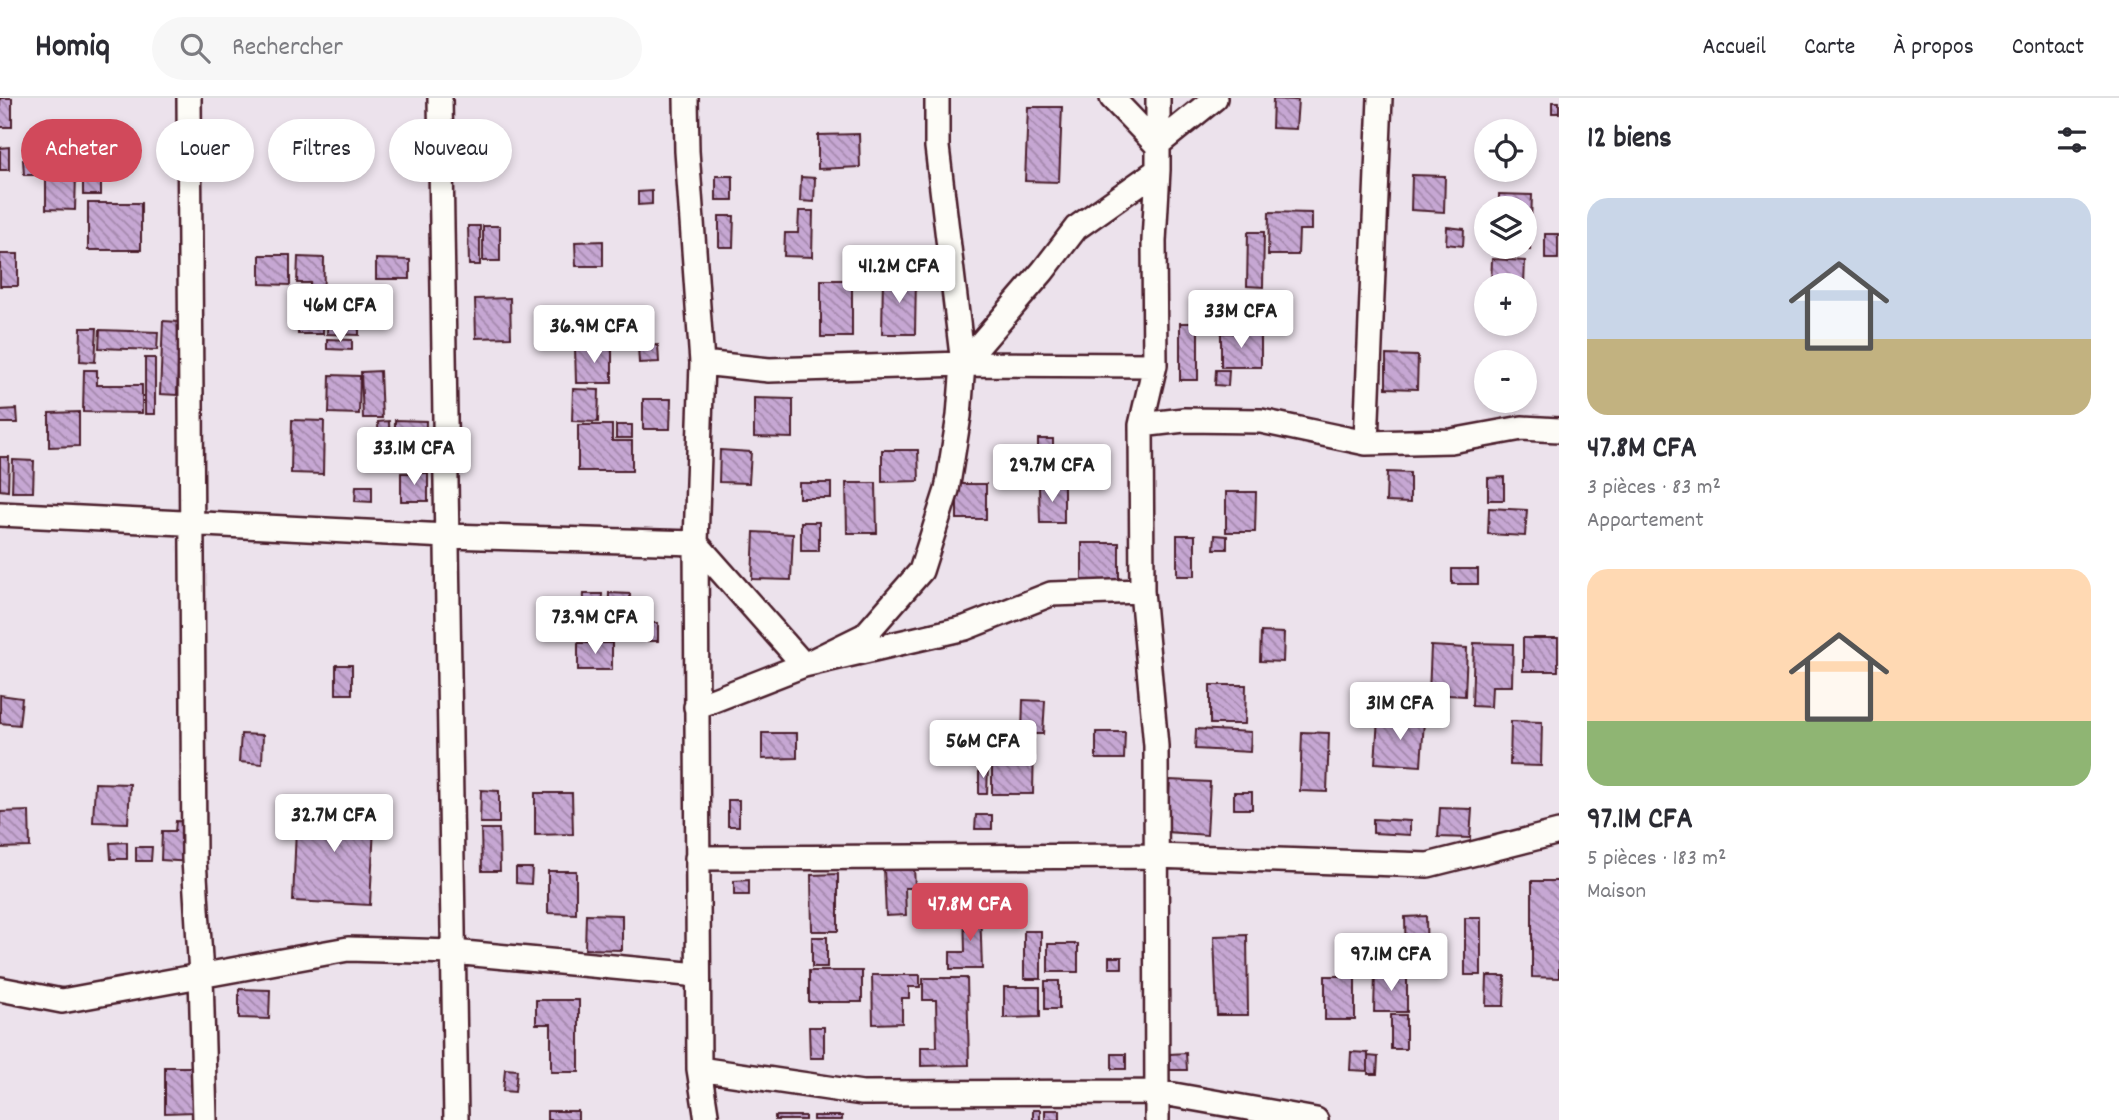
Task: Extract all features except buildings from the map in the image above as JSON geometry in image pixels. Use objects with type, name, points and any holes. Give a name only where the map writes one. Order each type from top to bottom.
[{"type":"street","points":[[189,98],[194,859],[201,975],[205,1120]]},
{"type":"street","points":[[440,98],[456,1120]]},
{"type":"street","points":[[686,98],[687,151],[702,363],[696,542],[696,708],[699,1069],[707,1120]]},
{"type":"street","points":[[696,708],[804,665],[866,635],[921,571],[947,490],[959,416],[963,364],[937,147],[937,98]]},
{"type":"street","points":[[1112,98],[1157,145]]},
{"type":"street","points":[[1157,1120],[1156,746],[1142,590],[1141,425],[1155,365],[1154,241],[1158,98]]},
{"type":"street","points":[[1157,145],[1215,98]]},
{"type":"street","points":[[1366,443],[1380,98]]},
{"type":"street","points":[[963,364],[1076,228],[1158,170]]},
{"type":"street","points":[[702,363],[769,370],[963,364],[1155,365]]},
{"type":"street","points":[[1141,425],[1184,420],[1261,421],[1366,443],[1451,441],[1522,428],[1559,430]]},
{"type":"street","points":[[0,514],[447,536],[696,542],[804,665]]},
{"type":"street","points":[[804,665],[965,628],[1051,594],[1142,590]]},
{"type":"street","points":[[697,858],[1155,856],[1428,865],[1559,832]]},
{"type":"street","points":[[0,989],[62,1001],[348,949],[453,951],[698,975]]},
{"type":"street","points":[[699,1069],[862,1093],[1157,1092],[1316,1120]]}]
